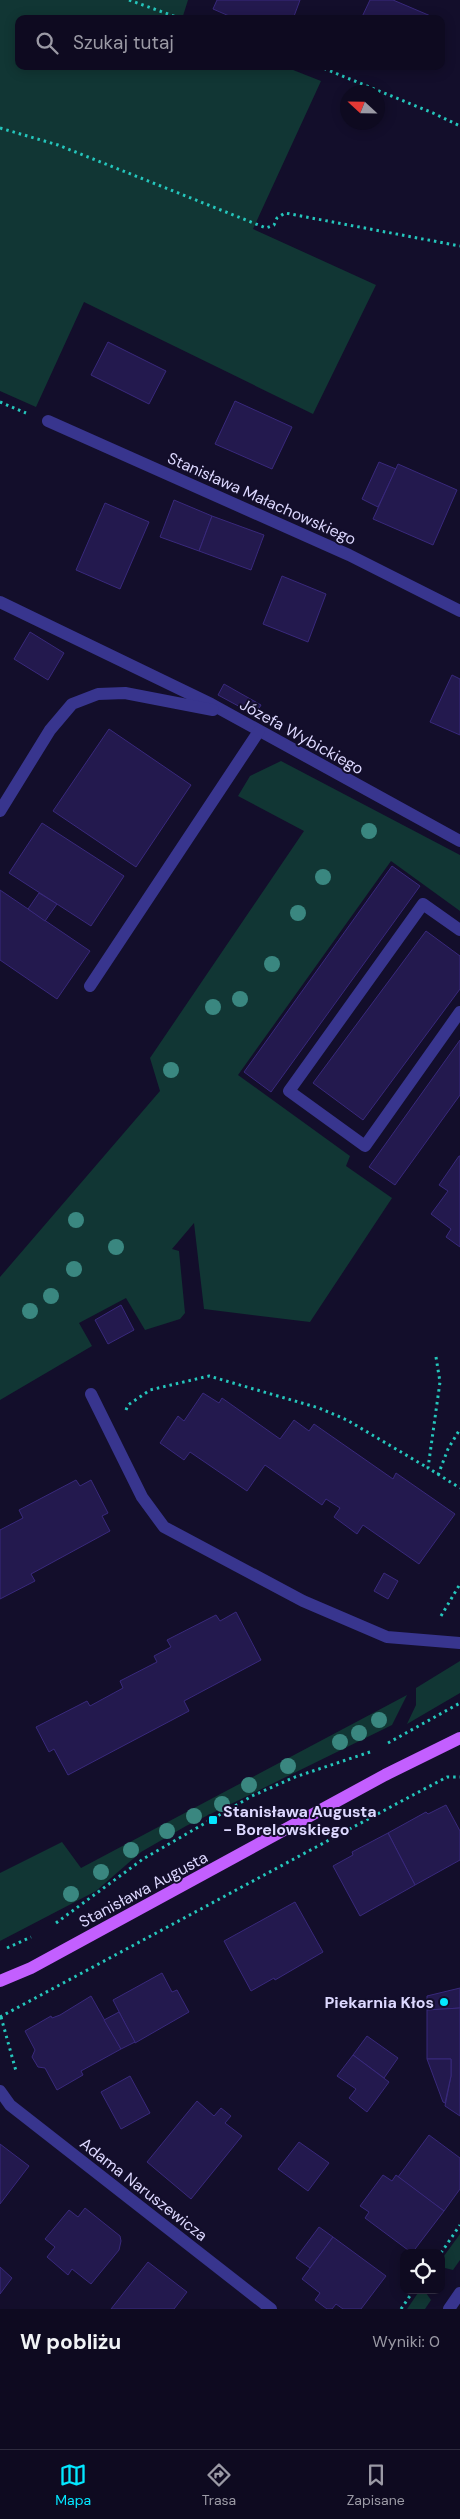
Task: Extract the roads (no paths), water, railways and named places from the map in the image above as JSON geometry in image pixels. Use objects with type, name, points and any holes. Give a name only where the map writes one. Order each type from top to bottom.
[{"type":"main road","name":"Stanisława Augusta","points":[[0,1981],[47,1959],[385,1775],[460,1738]]},
{"type":"street","name":"Stanisława Małachowskiego","points":[[48,421],[349,555],[460,611]]},
{"type":"street","name":"Józefa Wybickiego","points":[[0,602],[225,713],[460,841]]},
{"type":"street","points":[[0,811],[50,730],[72,704],[98,694],[125,693],[225,713]]},
{"type":"street","points":[[90,986],[258,731]]},
{"type":"street","points":[[460,930],[423,904],[289,1091],[365,1146],[460,1012]]},
{"type":"street","points":[[91,1394],[142,1497],[164,1527],[302,1601],[386,1637],[460,1643]]},
{"type":"street","name":"Adama Naruszewicza","points":[[0,2091],[10,2105],[270,2309]]},
{"type":"street","points":[[449,2309],[460,2294]]},
{"type":"place","name":"Stanisława Augusta - Borelowskiego","points":[[213,1820]]},
{"type":"place","name":"Piekarnia Kłos","points":[[444,2002]]}]
